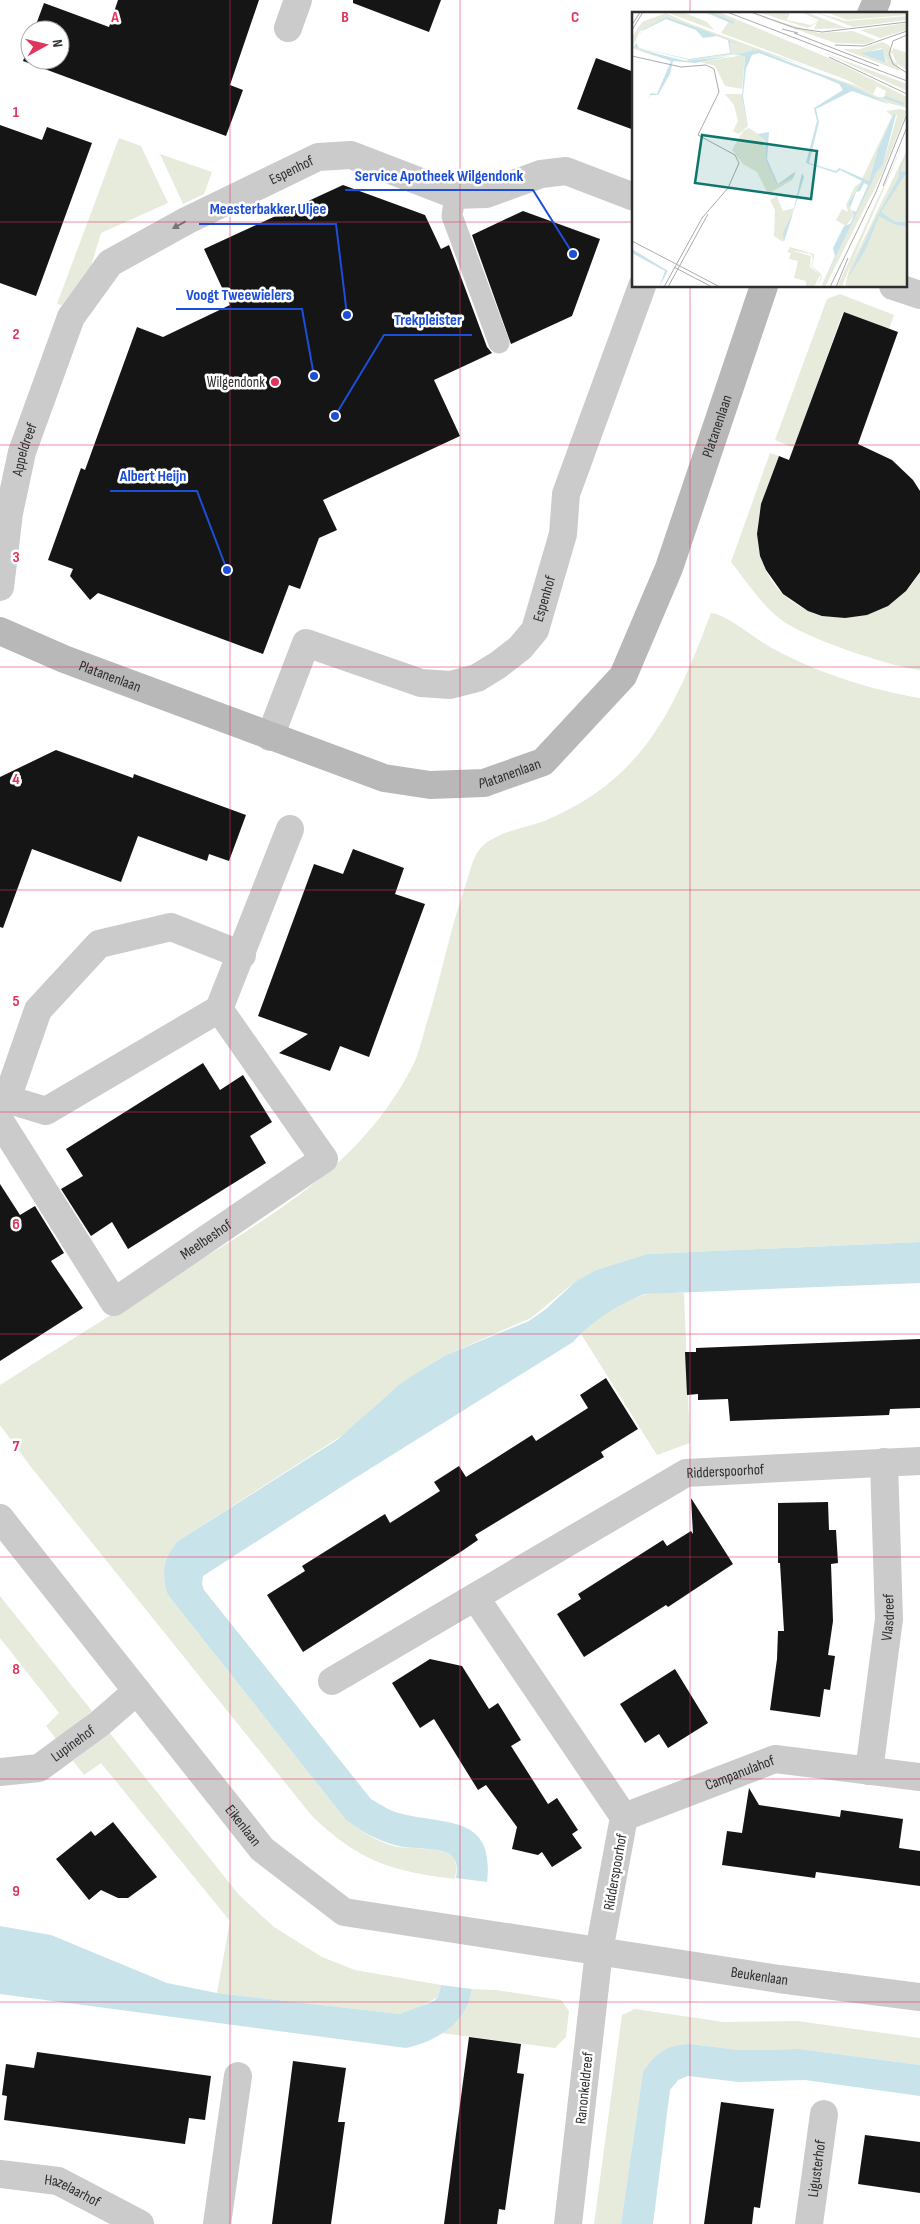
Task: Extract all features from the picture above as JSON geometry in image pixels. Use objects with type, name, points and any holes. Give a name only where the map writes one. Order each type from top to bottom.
[{"type":"street","points":[[288,28],[298,0]]},
{"type":"street","points":[[872,12],[877,0]]},
{"type":"street","name":"Espenhof","points":[[71,317],[110,264],[186,221],[318,157],[351,155],[455,195],[486,194],[542,174],[566,171],[632,195]]},
{"type":"street","name":"Espenhof","points":[[270,737],[306,643],[421,683],[450,685],[477,678],[498,666],[520,648],[535,630],[563,534],[566,494],[641,288]]},
{"type":"street","name":"Platanenlaan","points":[[0,631],[64,659],[384,778],[430,785],[484,783],[543,762],[623,676],[669,568],[763,288]]},
{"type":"street","points":[[898,288],[920,295]]},
{"type":"street","name":"Appeldreef","points":[[0,587],[8,513],[22,452],[71,317]]},
{"type":"street","points":[[242,954],[171,927],[99,944],[38,1010],[2,1106],[46,1111],[219,1009],[242,954],[290,829]]},
{"type":"street","name":"Meelbeshof","points":[[2,1106],[114,1302],[324,1159],[219,1009]]},
{"type":"street","name":"Ridderspoorhof","points":[[332,1681],[686,1473],[920,1461]]},
{"type":"street","name":"Vlasdreef","points":[[869,1771],[889,1619],[884,1462]]},
{"type":"street","name":"Eikenlaan","points":[[0,1518],[262,1849],[344,1912],[600,1951]]},
{"type":"street","name":"Ridderspoorhof","points":[[475,1597],[624,1817],[600,1951]]},
{"type":"street","name":"Lupinehof","points":[[0,1772],[39,1768],[99,1724],[137,1691]]},
{"type":"street","name":"Campanulahof","points":[[624,1817],[776,1759],[920,1777]]},
{"type":"street","name":"Beukenlaan","points":[[600,1951],[779,1979],[920,1997]]},
{"type":"street","name":"Ranonkeldreef","points":[[568,2224],[600,1951]]},
{"type":"street","points":[[217,2224],[238,2076]]},
{"type":"street","name":"Ligusterhof","points":[[809,2224],[824,2114]]},
{"type":"street","name":"Hazelaarhof","points":[[0,2174],[58,2181],[140,2224]]},
{"type":"lane","points":[[455,195],[452,216],[499,343]]},
{"type":"shaded area","points":[[119,138],[141,146],[168,203],[101,233],[91,266],[62,305],[57,304]]},
{"type":"shaded area","points":[[160,154],[212,172],[204,194],[183,204]]},
{"type":"shaded area","points":[[840,294],[894,315],[889,329],[843,312],[794,448],[775,440],[827,299]]},
{"type":"shaded area","points":[[770,453],[779,456],[767,487],[759,518],[758,540],[765,569],[781,592],[802,607],[826,616],[853,617],[878,610],[902,595],[920,572],[920,670],[888,663],[847,650],[792,626],[780,619],[766,606],[731,562]]},
{"type":"shaded area","points":[[711,613],[725,618],[767,645],[808,666],[864,685],[920,698],[920,1242],[647,1254],[596,1270],[576,1281],[531,1318],[446,1355],[418,1372],[381,1401],[349,1431],[178,1541],[172,1548],[168,1595],[346,1820],[363,1832],[394,1846],[447,1853],[454,1858],[456,1864],[455,1879],[394,1868],[361,1854],[329,1832],[312,1816],[31,1467],[0,1425],[0,1385],[274,1213],[337,1164],[365,1135],[390,1103],[417,1057],[459,904],[479,850],[494,838],[549,819],[582,802],[610,782],[634,760],[670,708],[685,678]]},
{"type":"shaded area","points":[[684,1293],[690,1443],[657,1455],[581,1334],[602,1315],[626,1301],[649,1294]]},
{"type":"shaded area","points":[[0,1596],[92,1711],[57,1740],[46,1726],[59,1713],[0,1638]]},
{"type":"shaded area","points":[[109,1732],[239,1895],[274,1927],[322,1957],[355,1970],[441,1985],[438,1997],[410,2012],[400,2014],[217,1993],[230,1921],[101,1763],[84,1775],[73,1761]]},
{"type":"shaded area","points":[[472,1989],[496,1990],[561,2000],[569,2011],[566,2037],[555,2048],[441,2033],[453,2025],[462,2015],[471,1996]]},
{"type":"shaded area","points":[[635,2009],[724,2022],[797,2021],[920,2038],[920,2065],[800,2049],[740,2050],[690,2044],[643,2072],[621,2224],[594,2224],[622,2015]]},
{"type":"water","points":[[920,1242],[920,1283],[645,1294],[634,1298],[615,1308],[589,1326],[573,1342],[203,1576],[202,1584],[204,1590],[371,1799],[394,1812],[451,1823],[464,1827],[476,1834],[483,1845],[487,1860],[487,1882],[456,1878],[456,1863],[452,1856],[447,1853],[381,1841],[346,1820],[168,1595],[164,1580],[166,1560],[178,1541],[337,1440],[399,1385],[418,1372],[446,1355],[529,1321],[546,1309],[576,1281],[596,1270],[647,1254]]},
{"type":"water","points":[[0,1926],[51,1935],[167,1983],[217,1993],[400,2014],[434,2001],[438,1997],[441,1985],[472,1989],[464,2012],[449,2029],[429,2041],[406,2048],[0,1994]]},
{"type":"water","points":[[690,2044],[740,2050],[800,2049],[920,2065],[920,2096],[805,2080],[739,2082],[688,2076],[678,2080],[670,2090],[653,2224],[621,2224],[643,2072],[662,2051],[674,2046]]},
{"type":"building","points":[[118,0],[259,0],[230,85],[243,90],[226,136],[47,70],[70,70],[70,20],[38,20],[44,3],[109,27]]},
{"type":"building","points":[[353,0],[441,0],[429,32],[353,3]]},
{"type":"building","points":[[596,58],[632,71],[632,129],[577,109]]},
{"type":"building","points":[[0,125],[42,140],[47,127],[92,143],[36,296],[0,283]]},
{"type":"building","name":"Wilgendonk","points":[[343,185],[425,215],[441,249],[449,245],[487,347],[492,353],[434,380],[460,436],[323,500],[337,530],[319,538],[300,589],[289,585],[263,654],[98,593],[90,600],[70,576],[73,569],[48,560],[81,468],[85,470],[137,327],[163,337],[230,305],[204,249]]},
{"type":"building","points":[[523,211],[600,239],[572,316],[511,344],[472,235]]},
{"type":"building","points":[[844,312],[898,332],[858,444],[892,460],[913,480],[920,491],[920,572],[906,591],[888,606],[867,615],[845,618],[822,616],[808,611],[783,594],[766,570],[760,556],[757,534],[761,504],[779,456],[789,460]]},
{"type":"building","points":[[56,750],[133,778],[134,774],[246,815],[229,861],[209,854],[207,861],[138,836],[121,882],[32,849],[3,928],[0,927],[0,777]]},
{"type":"building","points":[[353,849],[404,868],[395,894],[425,904],[369,1057],[340,1046],[330,1071],[279,1053],[308,1034],[258,1016],[314,864],[343,874]]},
{"type":"building","points":[[203,1063],[220,1090],[243,1075],[272,1122],[250,1136],[266,1163],[128,1249],[112,1222],[91,1236],[61,1189],[83,1176],[66,1149]]},
{"type":"building","points":[[0,1184],[20,1215],[35,1206],[64,1253],[51,1261],[83,1308],[0,1361]]},
{"type":"building","points":[[920,1339],[920,1408],[890,1409],[889,1415],[730,1421],[728,1399],[698,1400],[698,1394],[687,1395],[685,1352],[696,1352],[696,1348]]},
{"type":"building","points":[[606,1378],[638,1429],[601,1452],[604,1457],[475,1535],[478,1540],[462,1551],[303,1652],[267,1595],[305,1571],[302,1566],[385,1514],[390,1523],[440,1491],[434,1482],[459,1466],[466,1477],[532,1435],[536,1441],[588,1408],[580,1395]]},
{"type":"building","points":[[691,1498],[733,1564],[668,1607],[666,1605],[584,1657],[557,1614],[581,1599],[578,1594],[663,1540],[667,1546],[691,1531],[693,1534]]},
{"type":"building","points":[[828,1502],[829,1530],[836,1530],[838,1563],[831,1564],[833,1621],[828,1655],[835,1656],[830,1690],[824,1689],[820,1717],[770,1710],[777,1659],[778,1631],[784,1631],[780,1563],[778,1563],[778,1503]]},
{"type":"building","points":[[430,1659],[462,1666],[489,1709],[498,1703],[521,1740],[511,1746],[548,1804],[557,1798],[578,1830],[572,1834],[582,1848],[552,1867],[542,1852],[538,1855],[512,1849],[517,1827],[486,1785],[478,1790],[434,1719],[420,1728],[392,1683]]},
{"type":"building","points":[[675,1669],[708,1723],[668,1748],[659,1734],[645,1743],[620,1704]]},
{"type":"building","points":[[749,1788],[759,1805],[840,1817],[841,1810],[903,1819],[899,1848],[920,1851],[920,1886],[816,1872],[815,1878],[722,1865],[727,1831],[742,1833]]},
{"type":"building","points":[[113,1822],[157,1877],[128,1898],[118,1898],[101,1890],[89,1900],[56,1859],[91,1831],[95,1836]]},
{"type":"building","points":[[469,2037],[521,2044],[517,2073],[524,2074],[505,2210],[499,2209],[497,2224],[444,2224]]},
{"type":"building","points":[[37,2052],[211,2076],[205,2120],[189,2118],[185,2144],[4,2120],[7,2096],[2,2095],[6,2064],[34,2068]]},
{"type":"building","points":[[293,2061],[346,2068],[338,2122],[345,2122],[331,2224],[272,2224]]},
{"type":"building","points":[[721,2102],[774,2109],[760,2208],[754,2207],[752,2224],[704,2224]]},
{"type":"building","points":[[865,2135],[920,2142],[920,2193],[858,2184]]},
{"type":"place","name":"Service Apotheek Wilgendonk","points":[[573,254]]},
{"type":"place","name":"Meesterbakker Uljee","points":[[347,315]]},
{"type":"place","name":"Voogt Tweewielers","points":[[314,376]]},
{"type":"place","name":"Wilgendonk","points":[[275,382]]},
{"type":"place","name":"Trekpleister","points":[[335,416]]},
{"type":"place","name":"Albert Heijn","points":[[227,570]]}]
